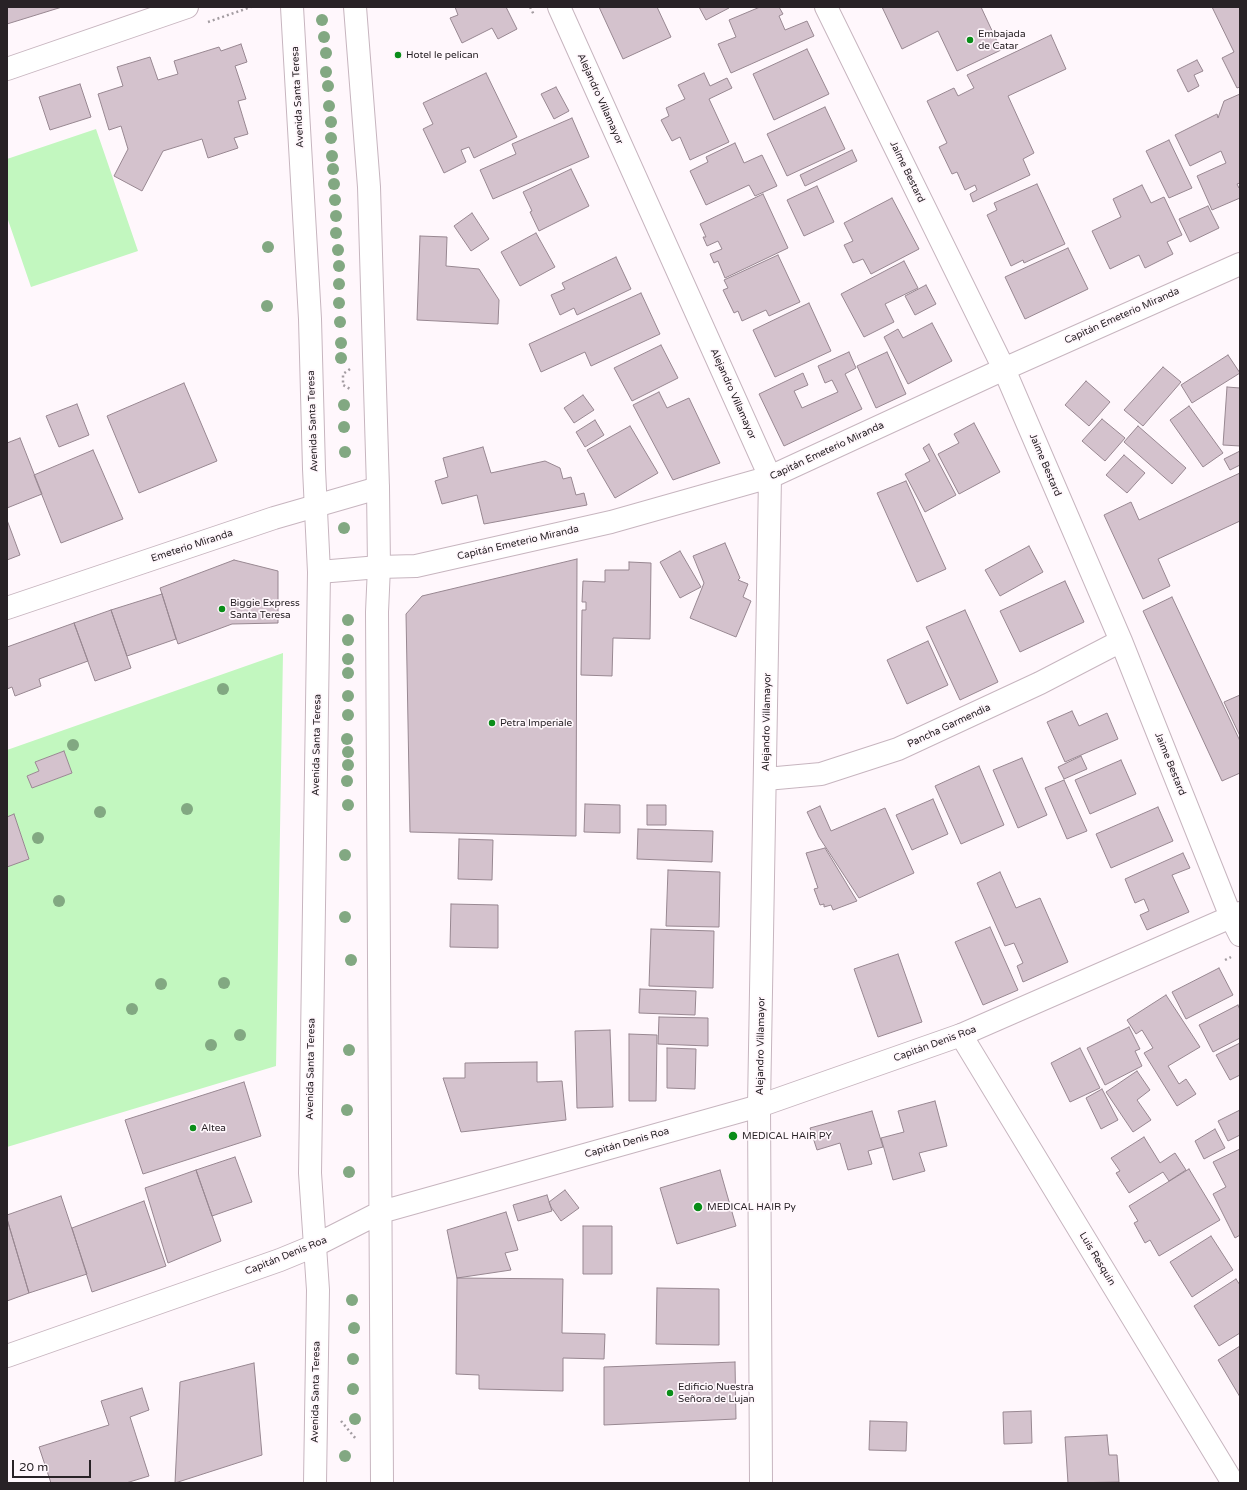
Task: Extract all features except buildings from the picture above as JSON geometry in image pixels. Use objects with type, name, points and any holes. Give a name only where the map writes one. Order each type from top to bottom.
[{"type":"street","points":[[7,69],[187,7]]},
{"type":"street","name":"Avenida Santa Teresa","points":[[292,7],[310,319],[319,572],[310,1173],[318,1290],[315,1483]]},
{"type":"street","points":[[355,7],[369,187],[378,488],[379,567],[377,612],[382,1483]]},
{"type":"street","name":"Alejandro Villamayor","points":[[559,7],[770,477],[760,1106],[762,1483]]},
{"type":"street","name":"Jaime Bestard","points":[[826,7],[1004,369],[1121,641],[1237,921]]},
{"type":"street","name":"Capitán Emeterio Miranda","points":[[319,572],[379,567],[416,566],[611,522],[770,477],[1004,369],[1240,264]]},
{"type":"street","name":"Emeterio Miranda","points":[[7,608],[316,505],[378,488]]},
{"type":"street","name":"Pancha Garmendia","points":[[766,779],[821,774],[898,749],[1040,684],[1121,641]]},
{"type":"street","name":"Capitán Denis Roa","points":[[7,1356],[280,1260],[314,1246],[381,1212],[760,1106],[962,1036],[1237,921]]},
{"type":"street","name":"Luis Resquin","points":[[962,1036],[1233,1483]]},
{"type":"path","points":[[340,1419],[358,1441]]},
{"type":"green space","points":[[96,129],[138,251],[31,287],[7,217],[7,159]]},
{"type":"green space","points":[[283,653],[276,1066],[7,1147],[7,867],[29,858],[14,815],[7,817],[7,750]],"holes":[[[64,751],[72,773],[32,788],[27,776],[39,771],[35,762]]]},
{"type":"place","name":"Embajada de Catar","points":[[970,40]]},
{"type":"place","name":"Hotel le pelican","points":[[398,55]]},
{"type":"place","name":"Biggie Express Santa Teresa","points":[[222,609]]},
{"type":"place","name":"Petra Imperiale","points":[[492,723]]},
{"type":"place","name":"Altea","points":[[193,1128]]},
{"type":"place","name":"MEDICAL HAIR PY","points":[[733,1136]]},
{"type":"place","name":"MEDICAL HAIR Py","points":[[698,1207]]},
{"type":"place","name":"Edificio Nuestra Señora de Lujan","points":[[670,1393]]}]
